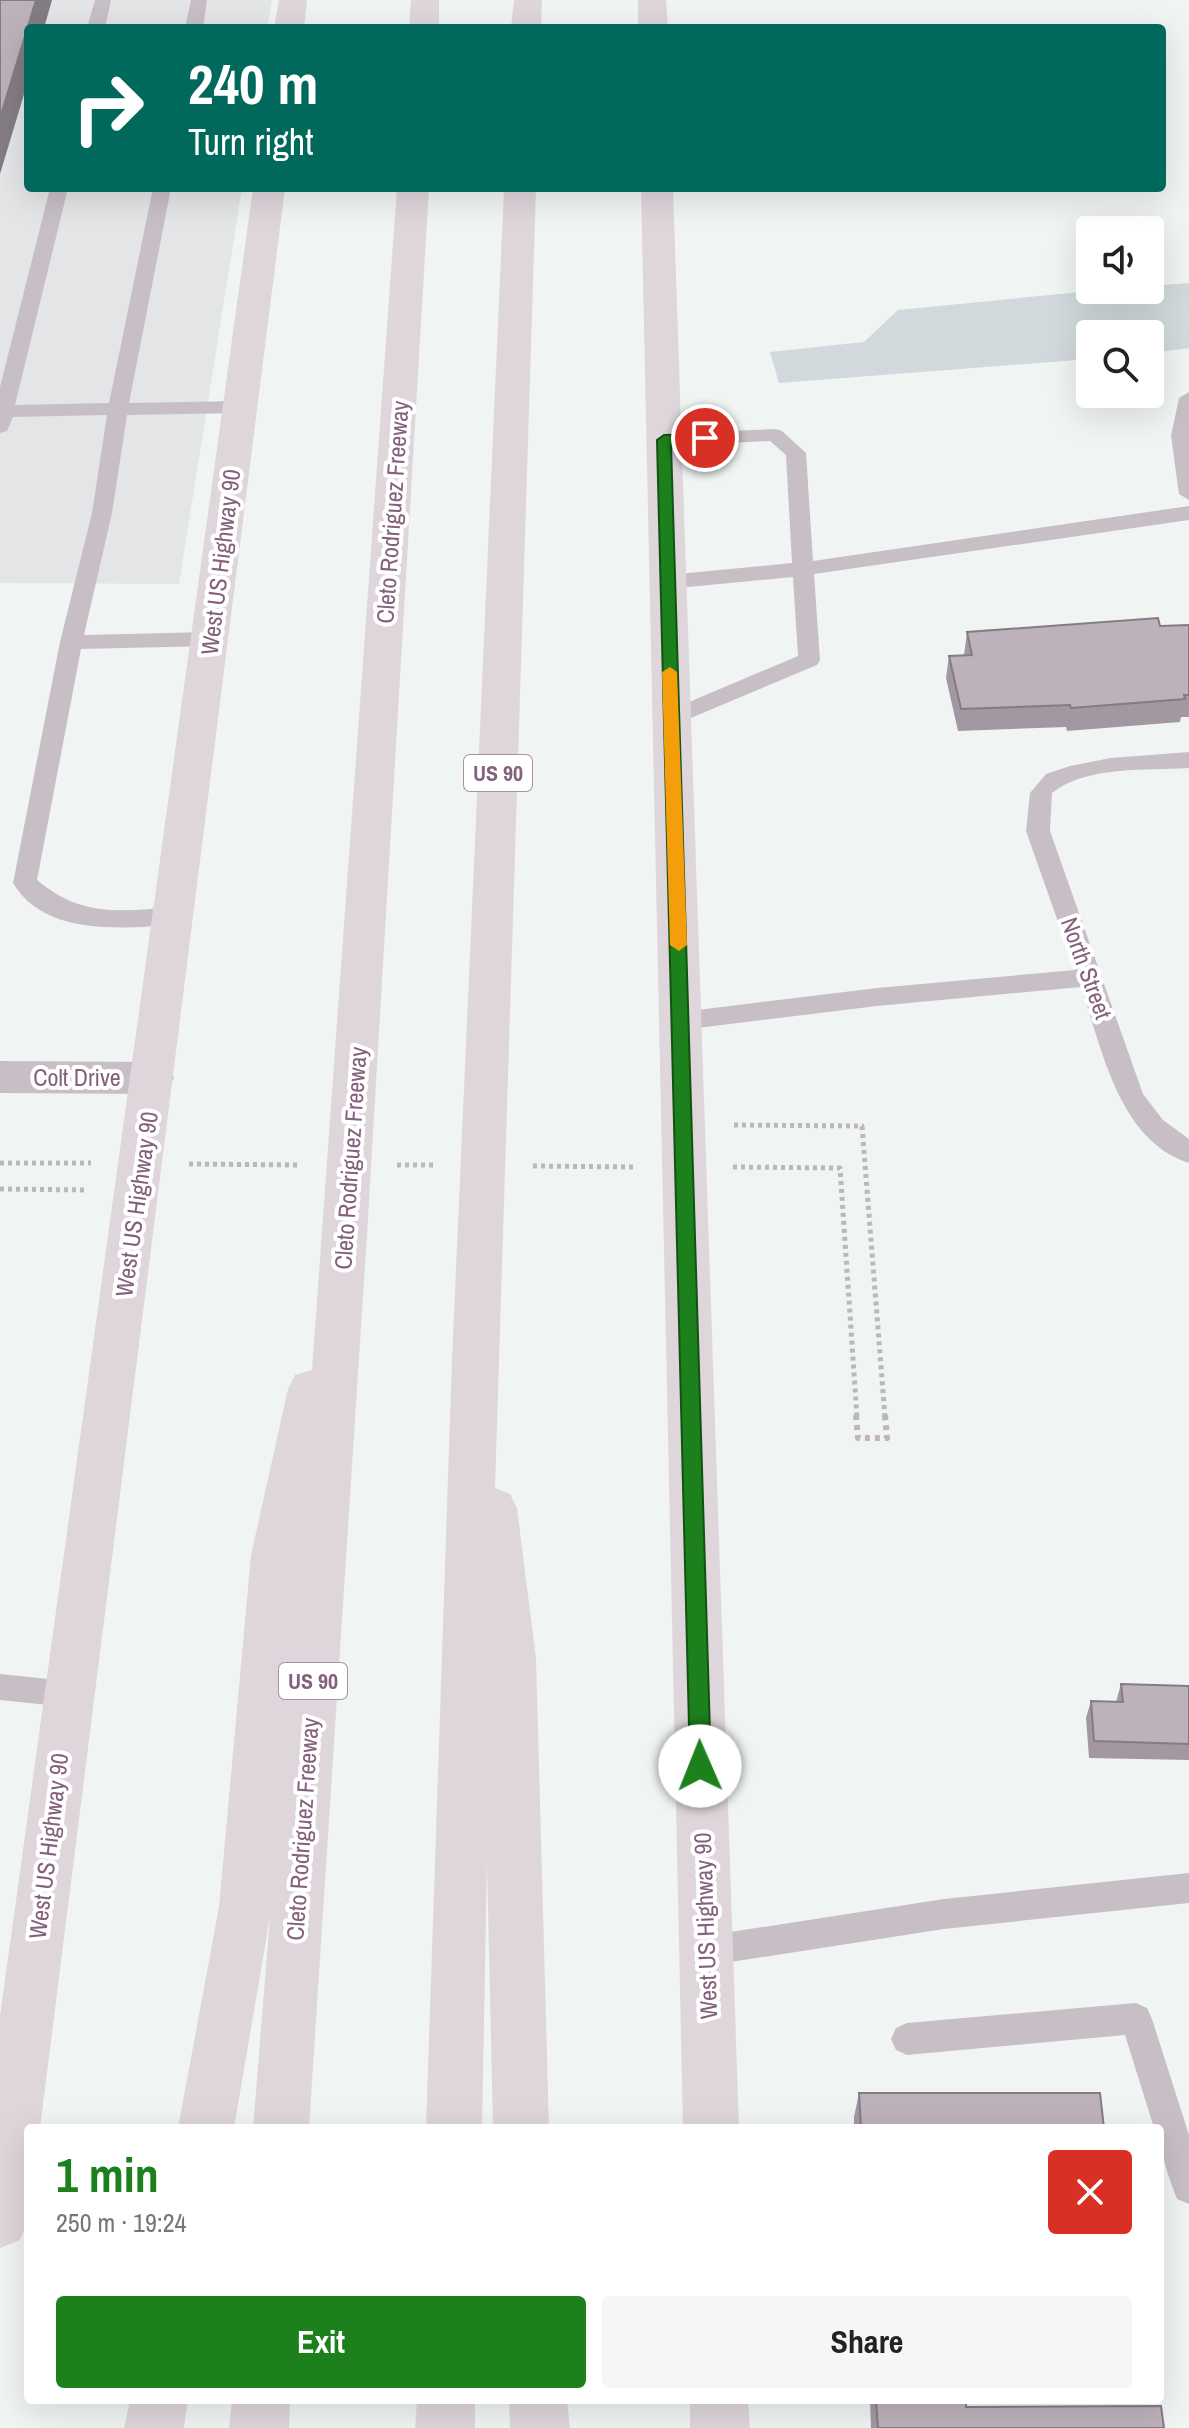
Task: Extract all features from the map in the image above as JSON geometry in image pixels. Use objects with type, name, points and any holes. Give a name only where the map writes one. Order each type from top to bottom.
[{"type":"main road","points":[[290,24],[293,0]]},
{"type":"main road","points":[[424,24],[425,0]]},
{"type":"main road","points":[[526,24],[528,0]]},
{"type":"main road","points":[[652,0],[653,24]]},
{"type":"main road","name":"West US Highway 90","points":[[0,2220],[268,192]]},
{"type":"main road","name":"Cleto Rodriguez Freeway","points":[[281,2124],[345,1235],[413,192]]},
{"type":"main road","name":"US 90","points":[[454,2124],[475,1359],[520,192]]},
{"type":"main road","name":"West US Highway 90","points":[[657,192],[711,2124]]},
{"type":"main road","points":[[207,2124],[245,1907],[275,1555],[345,1235]]},
{"type":"main road","points":[[475,1359],[511,1658],[521,2124]]},
{"type":"main road","points":[[154,2428],[158,2404]]},
{"type":"main road","points":[[259,2428],[261,2404]]},
{"type":"main road","points":[[445,2428],[446,2404]]},
{"type":"main road","points":[[538,2404],[540,2428]]},
{"type":"main road","points":[[719,2404],[720,2428]]},
{"type":"street","name":"Colt Drive","points":[[0,1077],[153,1078]]},
{"type":"lane","points":[[97,24],[103,0]]},
{"type":"lane","points":[[195,24],[199,0]]},
{"type":"lane","points":[[58,192],[2,419],[118,409],[240,407]]},
{"type":"lane","points":[[161,192],[118,409],[102,513],[71,642],[25,883],[45,903],[88,920],[175,916]]},
{"type":"lane","points":[[1189,398],[1181,436],[1189,494]]},
{"type":"lane","points":[[664,440],[775,435],[796,453],[809,660],[671,718]]},
{"type":"lane","points":[[667,582],[804,569],[1189,513]]},
{"type":"lane","points":[[71,642],[210,639]]},
{"type":"lane","name":"North Street","points":[[1189,760],[1068,773],[1045,787],[1038,804],[1038,831],[1132,1097],[1154,1127],[1189,1153]]},
{"type":"lane","points":[[681,1021],[877,997],[1091,977]]},
{"type":"lane","points":[[0,1687],[68,1694]]},
{"type":"lane","points":[[705,1951],[944,1914],[1189,1888]]},
{"type":"lane","points":[[907,2039],[1136,2019],[1189,2187]]},
{"type":"path","points":[[729,1167],[840,1168],[858,1438],[887,1438],[862,1126],[734,1125]]},
{"type":"path","points":[[0,1163],[95,1163]]},
{"type":"path","points":[[174,1164],[301,1165]]},
{"type":"path","points":[[396,1165],[444,1165]]},
{"type":"path","points":[[523,1166],[650,1167]]},
{"type":"path","points":[[0,1189],[89,1190]]},
{"type":"shaded area","points":[[0,0],[272,0],[268,24],[24,24],[24,192],[241,192],[179,584],[0,583]]},
{"type":"shaded area","points":[[1189,283],[1189,348],[1164,351],[1164,320],[1076,320],[1076,360],[779,383],[770,352],[864,342],[898,310],[1076,292],[1076,304],[1164,304],[1164,285]]},
{"type":"building","points":[[0,0],[36,0],[29,24],[24,24],[24,39],[0,118]]},
{"type":"building","points":[[1158,618],[1160,626],[1189,625],[1189,695],[1184,695],[1185,699],[1071,708],[1070,705],[961,709],[949,656],[972,655],[967,632]]},
{"type":"building","points":[[1121,1684],[1189,1686],[1189,1744],[1094,1741],[1091,1701],[1123,1702]]},
{"type":"building","points":[[859,2093],[1100,2093],[1104,2124],[861,2124]]},
{"type":"building","points":[[876,2404],[1161,2406],[1164,2428],[878,2428]]},
{"type":"slow traffic","points":[[670,672],[679,945]]},
{"type":"route","points":[[700,1766],[664,440],[705,438]]}]
